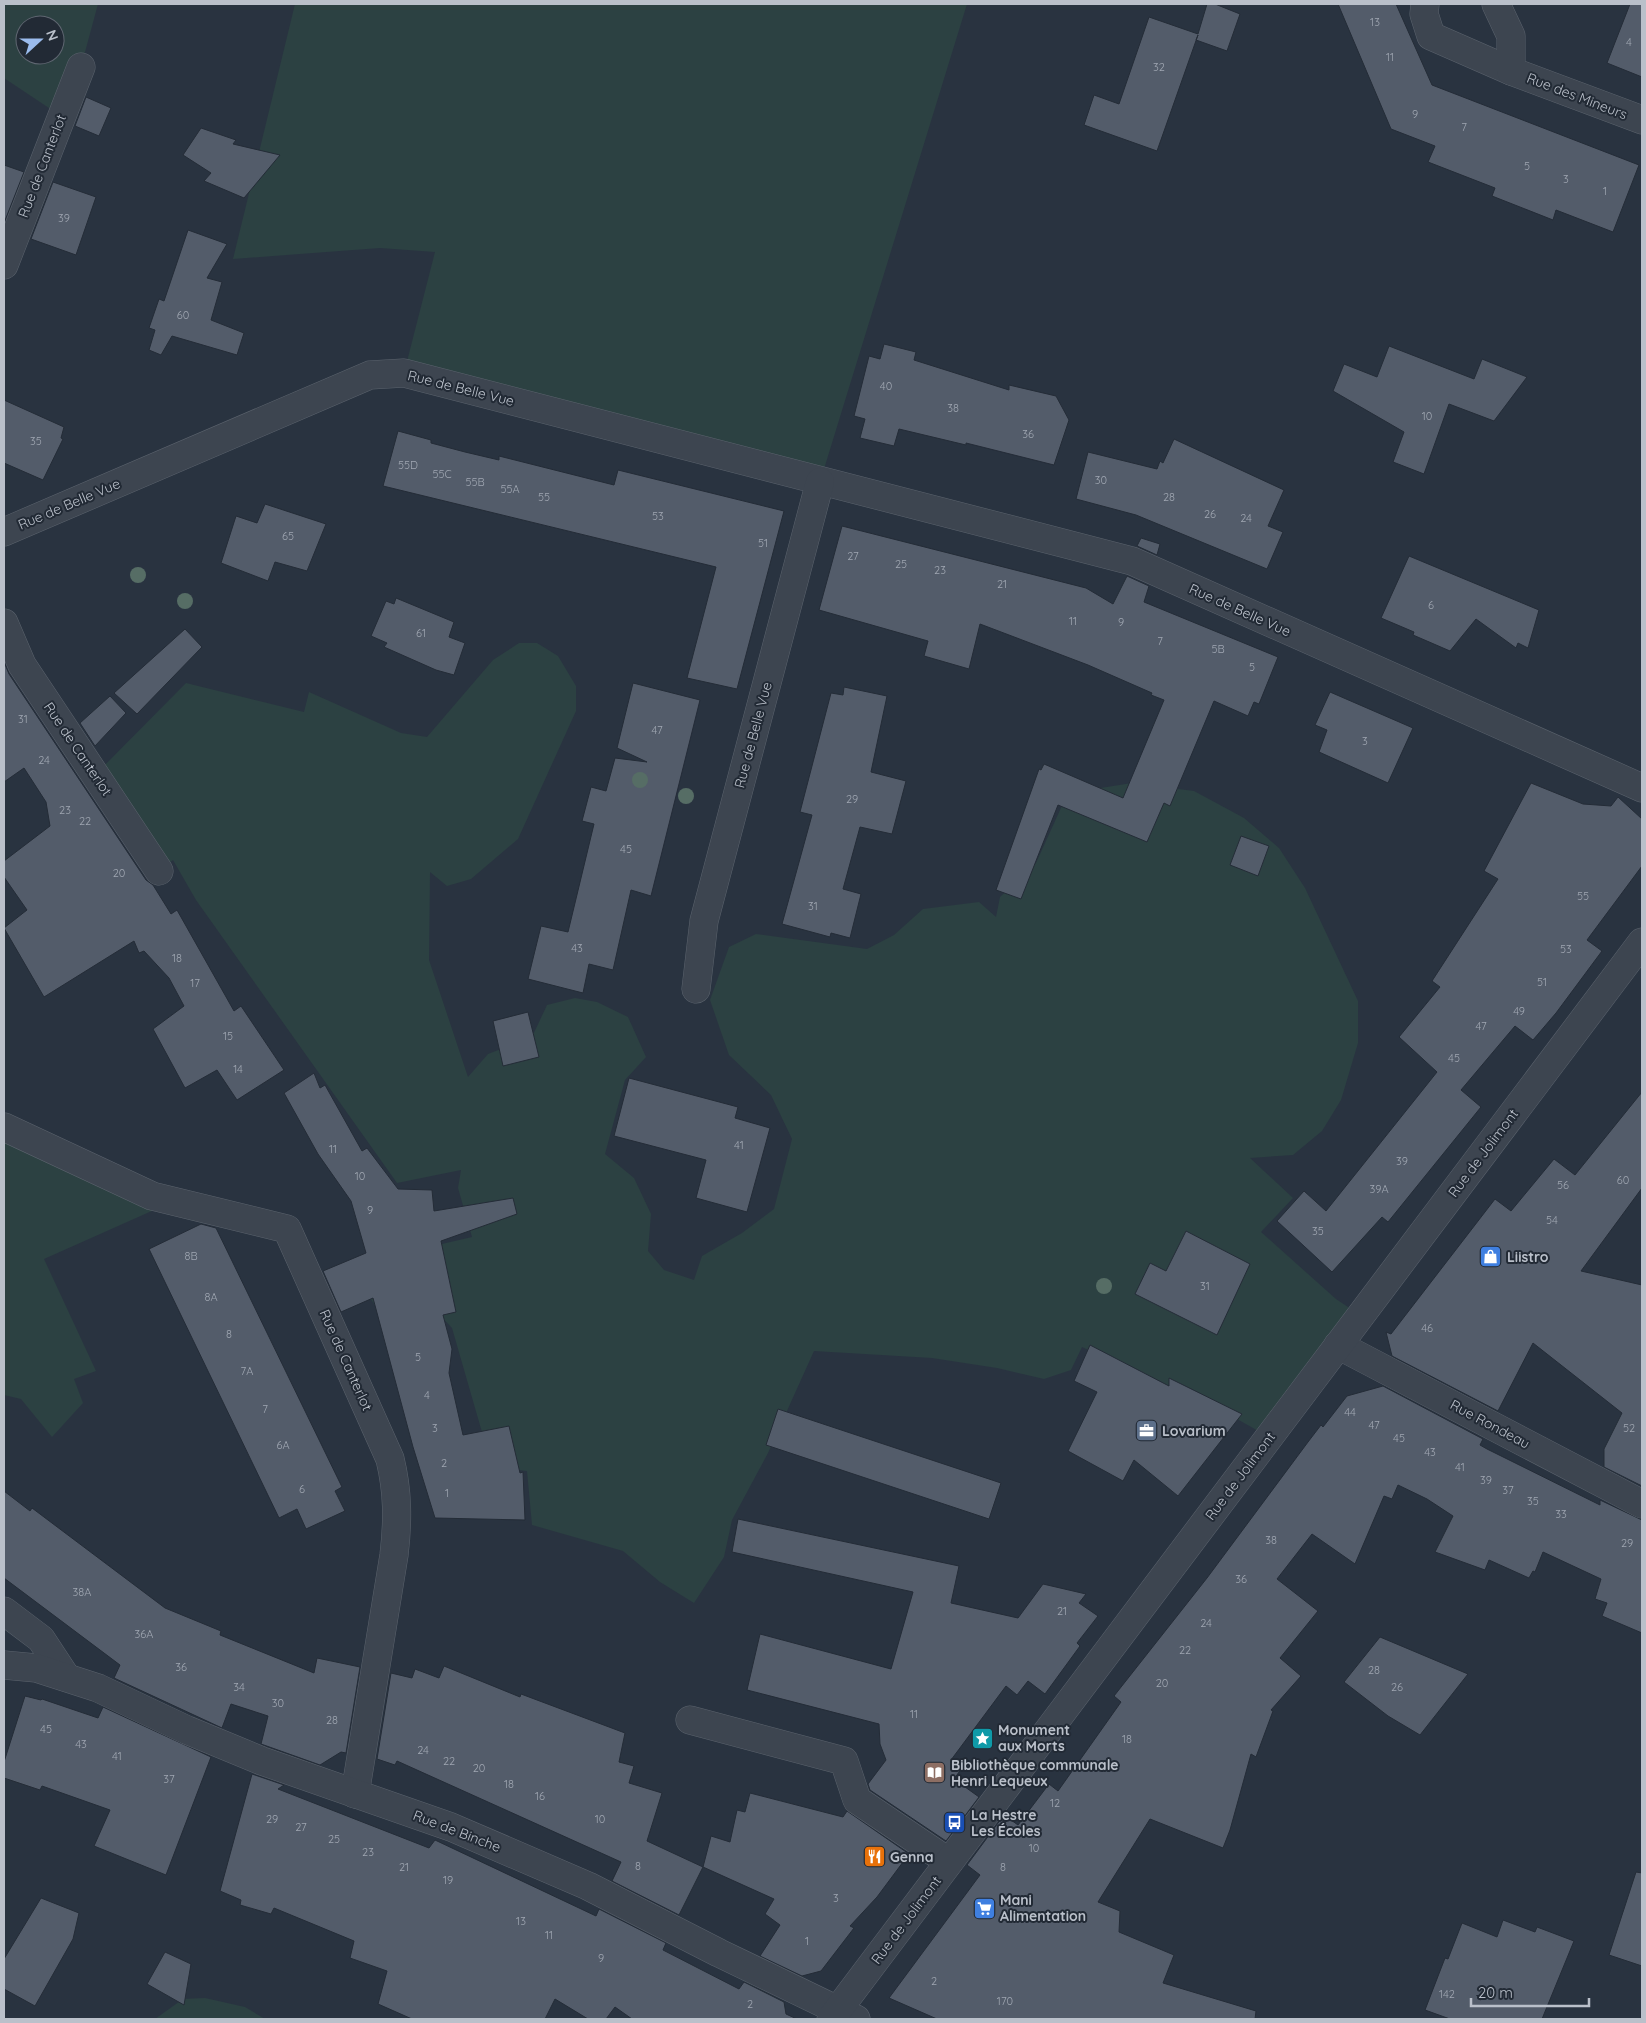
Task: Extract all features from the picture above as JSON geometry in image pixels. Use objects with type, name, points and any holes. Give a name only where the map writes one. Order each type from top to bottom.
[{"type":"street","name":"Rue des Mineurs","points":[[1425,4],[1424,14],[1431,36],[1511,71],[1642,120]]},
{"type":"street","name":"Rue des Mineurs","points":[[1496,4],[1511,36],[1511,71]]},
{"type":"street","name":"Rue de Canterlot","points":[[4,265],[81,67]]},
{"type":"street","name":"Rue de Belle Vue","points":[[4,532],[370,375],[389,373],[418,375],[820,482],[1132,561],[1642,788]]},
{"type":"street","name":"Rue de Belle Vue","points":[[696,989],[704,921],[820,482]]},
{"type":"street","name":"Rue de Canterlot","points":[[4,622],[22,665],[159,871]]},
{"type":"street","name":"Rue de Jolimont","points":[[842,2016],[949,1862],[1642,942]]},
{"type":"street","name":"Rue de Canterlot","points":[[4,1127],[152,1196],[287,1228],[390,1459],[396,1485],[397,1528],[394,1555],[355,1794]]},
{"type":"street","name":"Rue Rondeau","points":[[1338,1345],[1642,1504]]},
{"type":"street","points":[[4,1611],[41,1639],[66,1677]]},
{"type":"street","name":"Rue de Binche","points":[[4,1665],[36,1668],[98,1688],[187,1730],[262,1761],[451,1827],[588,1886],[842,2016]]},
{"type":"street","points":[[690,1720],[844,1761],[857,1800],[949,1862]]},
{"type":"green space","points":[[4,4],[98,4],[81,67],[61,116],[4,78]]},
{"type":"green space","points":[[295,4],[967,4],[820,482],[404,373],[435,252],[380,248],[233,259]]},
{"type":"green space","points":[[519,643],[537,643],[558,656],[576,686],[576,711],[518,839],[471,879],[447,886],[430,872],[429,960],[468,1077],[488,1054],[532,1037],[547,1005],[575,998],[597,1002],[628,1017],[646,1057],[625,1080],[605,1154],[634,1178],[651,1214],[648,1251],[664,1270],[694,1280],[702,1256],[742,1233],[774,1209],[792,1139],[771,1095],[729,1055],[710,1000],[729,947],[756,934],[867,949],[894,935],[923,909],[979,902],[996,917],[1000,897],[1036,863],[1065,799],[1088,790],[1132,783],[1194,791],[1244,818],[1279,848],[1305,888],[1358,1001],[1358,1043],[1341,1100],[1322,1131],[1293,1155],[1250,1158],[1293,1198],[1261,1232],[1336,1299],[1360,1315],[1269,1437],[1237,1419],[1082,1347],[1071,1370],[1044,1379],[997,1368],[932,1358],[814,1351],[768,1453],[732,1520],[724,1557],[694,1603],[660,1582],[623,1551],[532,1525],[527,1471],[492,1467],[452,1328],[437,1312],[379,1312],[364,1288],[373,1260],[472,1237],[458,1188],[461,1170],[397,1183],[196,900],[173,860],[159,871],[95,775],[186,683],[304,712],[309,692],[401,733],[427,737],[493,660]]},
{"type":"green space","points":[[4,1139],[82,1176],[163,1206],[44,1259],[96,1371],[74,1379],[83,1403],[52,1437],[21,1399],[4,1395]]},
{"type":"green space","points":[[205,1998],[245,2007],[265,2019],[155,2019],[183,1999]]},
{"type":"building","points":[[1207,4],[1215,4],[1240,14],[1227,51],[1196,40],[1157,151],[1084,125],[1094,95],[1119,104],[1149,17],[1198,34]]},
{"type":"building","points":[[1338,4],[1396,4],[1432,85],[1639,165],[1613,232],[1556,210],[1553,220],[1492,196],[1495,188],[1428,162],[1435,146],[1391,129]]},
{"type":"building","points":[[1630,4],[1642,4],[1642,77],[1607,63]]},
{"type":"building","points":[[86,97],[111,108],[99,136],[75,126]]},
{"type":"building","points":[[201,128],[236,140],[233,144],[280,155],[244,198],[204,181],[211,173],[183,155]]},
{"type":"building","points":[[4,165],[24,172],[4,223]]},
{"type":"building","points":[[53,182],[96,197],[76,255],[31,239]]},
{"type":"building","points":[[188,230],[227,244],[207,278],[222,282],[211,320],[244,333],[237,355],[172,336],[161,355],[149,350],[155,330],[149,328],[159,299],[164,301]]},
{"type":"building","points":[[884,344],[916,352],[914,360],[1009,390],[1009,385],[1056,396],[1069,420],[1054,465],[966,443],[966,445],[899,429],[894,446],[860,438],[865,419],[854,416],[869,356],[880,359]]},
{"type":"building","points":[[1389,346],[1474,379],[1482,359],[1527,377],[1494,421],[1449,404],[1424,474],[1393,462],[1404,432],[1333,391],[1344,364],[1377,377]]},
{"type":"building","points":[[4,400],[64,427],[61,438],[63,439],[43,480],[4,463]]},
{"type":"building","points":[[398,431],[431,440],[431,443],[465,452],[499,460],[499,456],[614,485],[618,470],[784,511],[737,689],[687,678],[716,567],[383,486]]},
{"type":"building","points":[[1174,439],[1284,490],[1268,526],[1283,532],[1267,569],[1136,515],[1076,499],[1088,452],[1157,469],[1160,461],[1163,463]]},
{"type":"building","points":[[265,504],[326,524],[307,571],[275,562],[268,581],[221,563],[236,516],[257,523]]},
{"type":"building","points":[[842,526],[1086,588],[1113,604],[1127,576],[1149,586],[1144,602],[1278,657],[1259,704],[1254,702],[1248,716],[1214,701],[1170,806],[1164,803],[1147,842],[1058,805],[1021,899],[996,890],[1039,769],[1041,770],[1044,764],[1123,798],[1164,700],[1088,665],[980,624],[969,669],[924,656],[928,641],[819,610]]},
{"type":"building","points":[[1141,538],[1160,544],[1157,555],[1137,546]]},
{"type":"building","points":[[1409,556],[1539,610],[1528,648],[1518,643],[1516,648],[1476,619],[1450,651],[1413,635],[1414,632],[1381,618]]},
{"type":"building","points":[[396,598],[454,622],[449,637],[465,643],[454,675],[436,670],[384,647],[387,643],[371,636],[386,601],[394,604]]},
{"type":"building","points":[[185,629],[202,647],[137,714],[114,693]]},
{"type":"building","points":[[4,662],[9,674],[146,880],[153,885],[171,914],[177,910],[234,1011],[241,1006],[284,1070],[237,1100],[217,1070],[185,1088],[153,1029],[184,1006],[169,978],[144,951],[139,953],[134,941],[44,997],[4,928],[27,910],[4,877],[4,861],[50,826],[46,802],[24,768],[4,782]]},
{"type":"building","points":[[633,683],[700,700],[651,896],[631,890],[613,970],[589,964],[583,993],[528,979],[541,926],[568,932],[594,824],[582,821],[591,787],[606,791],[615,758],[647,762],[617,748]]},
{"type":"building","points":[[844,687],[887,696],[871,772],[906,781],[892,834],[860,827],[843,889],[861,894],[850,938],[831,933],[830,937],[782,924],[812,815],[800,812],[831,693],[843,695]]},
{"type":"building","points":[[1330,692],[1413,728],[1388,783],[1319,752],[1327,730],[1315,725]]},
{"type":"building","points":[[110,696],[126,713],[95,746],[80,723]]},
{"type":"building","points":[[1531,783],[1583,804],[1611,806],[1618,797],[1642,819],[1642,866],[1587,940],[1602,951],[1556,1013],[1533,1040],[1515,1026],[1461,1090],[1481,1107],[1388,1222],[1382,1217],[1332,1272],[1277,1221],[1304,1191],[1326,1211],[1437,1072],[1399,1037],[1440,987],[1432,981],[1498,879],[1484,871]]},
{"type":"building","points":[[1241,836],[1269,846],[1258,876],[1230,865]]},
{"type":"building","points":[[528,1012],[539,1057],[503,1066],[493,1021]]},
{"type":"building","points":[[314,1073],[320,1088],[325,1085],[362,1151],[367,1148],[398,1189],[432,1190],[434,1211],[513,1198],[517,1214],[441,1241],[456,1312],[443,1315],[452,1349],[449,1373],[463,1435],[509,1426],[520,1473],[523,1472],[525,1520],[435,1518],[413,1447],[373,1298],[341,1312],[323,1271],[366,1253],[351,1201],[318,1154],[284,1093]]},
{"type":"building","points":[[629,1078],[738,1107],[735,1118],[770,1128],[747,1212],[696,1198],[706,1160],[614,1136]]},
{"type":"building","points":[[1642,1092],[1642,1188],[1581,1271],[1642,1285],[1642,1486],[1604,1467],[1604,1449],[1622,1413],[1533,1343],[1498,1411],[1392,1356],[1386,1332],[1391,1334],[1495,1199],[1511,1211],[1554,1159],[1575,1175]]},
{"type":"building","points":[[201,1224],[216,1228],[342,1487],[335,1491],[345,1511],[306,1529],[297,1509],[279,1518],[149,1249]]},
{"type":"building","points":[[1186,1231],[1250,1264],[1217,1335],[1135,1294],[1150,1263],[1166,1271]]},
{"type":"building","points":[[1090,1345],[1169,1386],[1169,1378],[1242,1414],[1178,1496],[1134,1460],[1123,1481],[1068,1451],[1097,1392],[1074,1381]]},
{"type":"building","points":[[1383,1386],[1483,1439],[1480,1445],[1487,1449],[1600,1505],[1600,1500],[1642,1520],[1642,1633],[1602,1616],[1607,1603],[1595,1599],[1601,1579],[1543,1552],[1535,1572],[1533,1571],[1529,1578],[1489,1560],[1485,1570],[1435,1552],[1453,1516],[1427,1499],[1398,1485],[1392,1499],[1384,1496],[1355,1564],[1312,1534],[1277,1579],[1318,1611],[1280,1658],[1301,1676],[1271,1710],[1273,1711],[1256,1757],[1251,1754],[1230,1830],[1223,1848],[1150,1819],[1098,1902],[1120,1911],[1119,1932],[1174,1955],[1163,1983],[1256,2011],[1255,2019],[937,2019],[889,1998],[980,1875],[967,1865],[1004,1815],[1018,1825],[1049,1784],[1058,1791],[1121,1702],[1114,1696],[1207,1578],[1321,1425],[1323,1427],[1347,1396]]},
{"type":"building","points":[[778,1409],[1001,1483],[989,1519],[766,1445]]},
{"type":"building","points":[[4,1491],[30,1511],[32,1508],[165,1608],[221,1631],[220,1635],[314,1673],[317,1658],[360,1667],[346,1753],[341,1752],[320,1765],[261,1744],[268,1716],[231,1704],[222,1728],[114,1678],[120,1665],[4,1578]]},
{"type":"building","points":[[738,1519],[959,1566],[951,1603],[1018,1618],[1043,1584],[1086,1594],[1079,1603],[1098,1616],[1077,1643],[1080,1646],[1045,1694],[1028,1681],[1017,1695],[1006,1686],[951,1760],[962,1768],[954,1779],[979,1797],[946,1841],[870,1790],[868,1784],[886,1760],[880,1744],[879,1724],[747,1690],[760,1634],[891,1669],[913,1592],[732,1552]]},
{"type":"building","points":[[1380,1637],[1468,1674],[1420,1735],[1388,1716],[1344,1682]]},
{"type":"building","points":[[444,1666],[520,1697],[521,1694],[625,1733],[619,1762],[634,1766],[629,1783],[662,1793],[647,1841],[703,1867],[679,1915],[612,1881],[621,1862],[397,1761],[395,1765],[377,1759],[391,1673],[412,1678],[415,1669],[439,1678]]},
{"type":"building","points":[[25,1696],[42,1699],[98,1718],[103,1707],[211,1757],[166,1875],[94,1846],[110,1810],[42,1786],[40,1790],[4,1778],[4,1762]]},
{"type":"building","points":[[252,1774],[284,1785],[278,1789],[429,1848],[435,1840],[596,1916],[599,1909],[666,1943],[663,1950],[739,1989],[744,1982],[784,2002],[786,2014],[797,2019],[632,2019],[615,2007],[606,2019],[588,2019],[555,1999],[545,2019],[412,2019],[378,2004],[387,1971],[350,1958],[354,1941],[274,1908],[271,1914],[240,1905],[241,1900],[220,1891]]},
{"type":"building","points":[[750,1793],[843,1817],[847,1811],[909,1854],[877,1897],[850,1926],[854,1928],[821,1971],[802,1976],[760,1956],[780,1925],[765,1914],[774,1899],[703,1867],[711,1836],[730,1842],[737,1810],[745,1812]]},
{"type":"building","points":[[1636,1872],[1642,1873],[1642,1966],[1609,1955]]},
{"type":"building","points":[[41,1898],[79,1913],[73,1939],[35,2006],[4,1989],[4,1959]]},
{"type":"building","points":[[1503,1920],[1535,1932],[1537,1927],[1574,1941],[1542,2019],[1450,2019],[1425,2010],[1445,1958],[1448,1959],[1462,1923],[1497,1937]]},
{"type":"building","points":[[165,1952],[191,1964],[184,2005],[147,1984]]},
{"type":"place","name":"Liistro","points":[[1491,1257]]},
{"type":"place","name":"Lovarium","points":[[1146,1431]]},
{"type":"place","name":"Monument aux Morts","points":[[982,1738]]},
{"type":"place","name":"Bibliothèque communale Henri Lequeux","points":[[935,1773]]},
{"type":"place","name":"La Hestre Les Écoles","points":[[955,1823]]},
{"type":"place","name":"Genna","points":[[874,1857]]},
{"type":"place","name":"Mani Alimentation","points":[[984,1908]]}]
